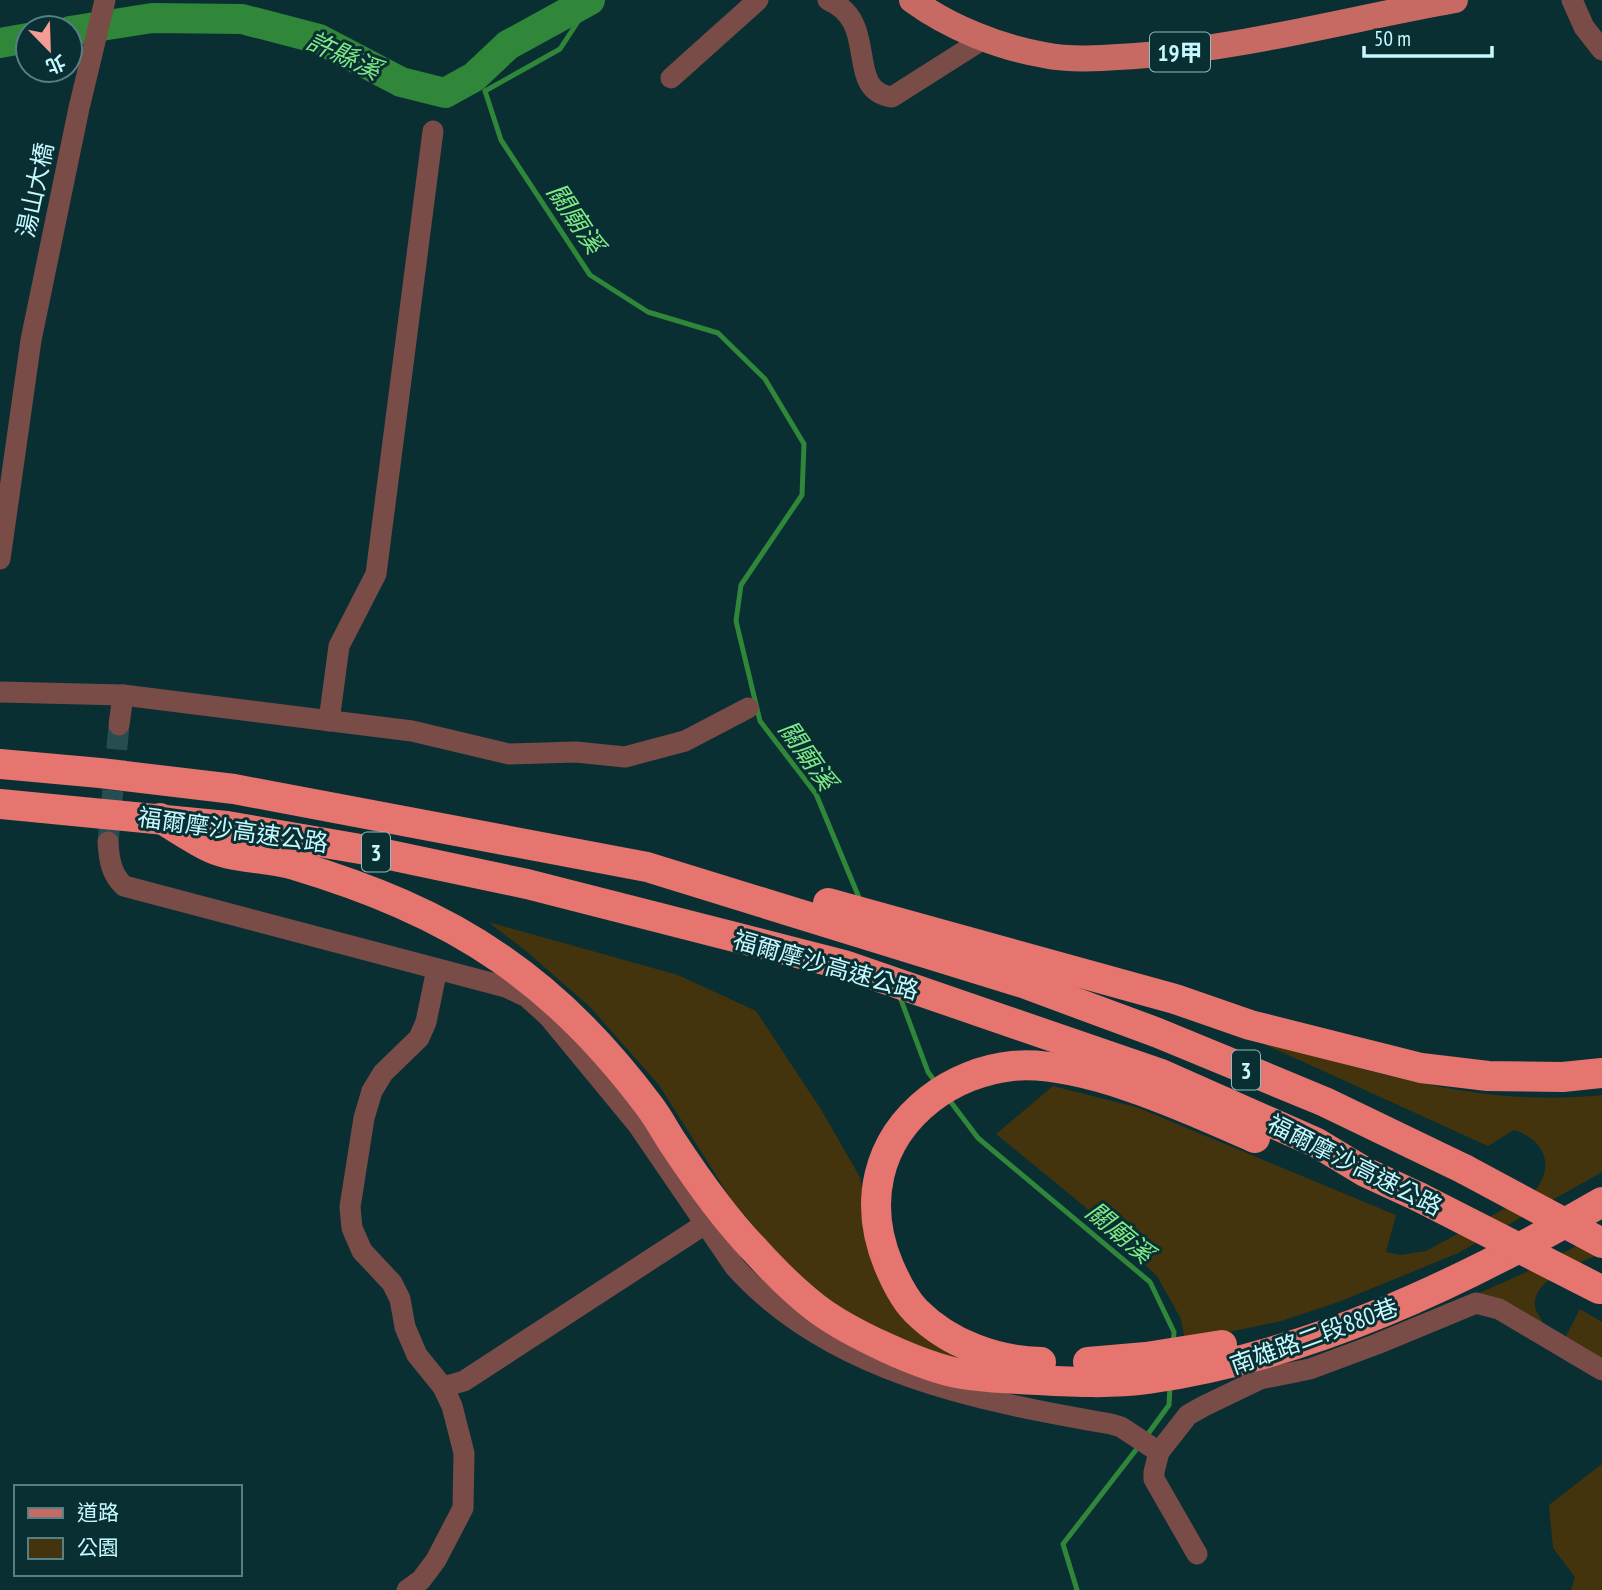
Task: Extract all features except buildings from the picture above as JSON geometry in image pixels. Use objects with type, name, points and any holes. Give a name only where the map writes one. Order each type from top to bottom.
[{"type":"highway","name":"福爾摩沙高速公路","points":[[0,764],[100,772],[234,789],[410,820],[647,867],[733,886],[1026,970],[1158,1033],[1325,1102],[1464,1169],[1602,1243]]},
{"type":"highway","name":"福爾摩沙高速公路","points":[[0,804],[227,826],[380,853],[527,884],[844,965],[1161,1074],[1317,1143],[1365,1172],[1600,1290]]},
{"type":"highway","points":[[160,818],[214,849],[288,863],[391,898],[502,959],[569,1016],[604,1051],[651,1108],[722,1213],[784,1280],[818,1310],[855,1332],[908,1356],[959,1373],[1016,1380],[1077,1382],[1292,1346],[1452,1282],[1602,1202]]},
{"type":"highway","points":[[1026,970],[1175,999],[1250,1025],[1422,1068],[1488,1076],[1563,1077],[1602,1073]]},
{"type":"highway","points":[[1145,1369],[1111,1361],[1023,1362],[979,1352],[947,1334],[916,1311],[897,1285],[882,1249],[875,1219],[877,1189],[885,1156],[898,1130],[918,1108],[942,1090],[974,1075],[1013,1066],[1046,1067],[1128,1086],[1313,1163],[1365,1172]]},
{"type":"highway","points":[[1209,1358],[1343,1310],[1460,1259],[1602,1181]]},
{"type":"main road","name":"19甲","points":[[912,0],[930,13],[985,38],[1044,55],[1096,59],[1220,46],[1455,0]]},
{"type":"street","name":"湯山大橋","points":[[0,559],[31,340],[104,0]]},
{"type":"street","points":[[671,78],[758,0]]},
{"type":"street","points":[[828,0],[848,13],[854,23],[860,39],[869,87],[879,95],[892,97],[985,38]]},
{"type":"street","points":[[1572,0],[1584,27],[1602,50]]},
{"type":"street","points":[[329,721],[339,646],[376,575],[433,131]]},
{"type":"street","points":[[0,692],[123,695],[412,731],[509,754],[576,752],[625,757],[685,741],[748,708]]},
{"type":"street","points":[[120,725],[123,695]]},
{"type":"street","points":[[108,842],[112,870],[115,878],[124,886],[506,987],[527,997],[550,1017],[638,1125],[735,1268],[750,1284],[797,1323],[848,1352],[946,1389],[1024,1409],[1121,1427],[1156,1450],[1154,1479],[1196,1554]]},
{"type":"street","points":[[407,1590],[421,1580],[436,1560],[463,1508],[464,1453],[452,1406],[443,1387],[417,1355],[405,1327],[400,1299],[391,1283],[362,1251],[352,1228],[350,1207],[364,1118],[372,1091],[383,1073],[419,1038],[426,1022],[438,969]]},
{"type":"street","points":[[443,1387],[464,1381],[705,1224]]},
{"type":"street","name":"南雄路二段880巷","points":[[1156,1450],[1188,1415],[1260,1379],[1310,1369],[1476,1303],[1499,1309],[1602,1370]]},
{"type":"green space","points":[[488,922],[678,975],[756,1011],[820,1108],[860,1177],[875,1251],[978,1365],[951,1361],[884,1334],[831,1302],[780,1257],[731,1199],[659,1085],[590,1007],[525,950]]},
{"type":"green space","points":[[1233,1030],[1322,1058],[1414,1082],[1508,1096],[1555,1098],[1602,1095],[1602,1172],[1458,1253],[1341,1301],[1281,1321],[1185,1341],[1181,1319],[1157,1276],[1084,1206],[996,1134],[1053,1086],[1136,1107],[1396,1215],[1386,1252],[1400,1255],[1426,1251],[1532,1194],[1544,1174],[1544,1156],[1534,1141],[1525,1135],[1514,1130],[1488,1146]]},
{"type":"green space","points":[[1586,1241],[1602,1253],[1549,1280],[1536,1296],[1535,1306],[1545,1326],[1477,1294],[1533,1269]]},
{"type":"green space","points":[[1580,1309],[1602,1322],[1602,1360],[1565,1338]]},
{"type":"green space","points":[[1602,1464],[1602,1590],[1571,1590],[1575,1577],[1553,1548],[1549,1505]]},
{"type":"waterway","name":"許縣溪","points":[[84,29],[152,18],[242,19],[319,39],[401,82],[445,93],[474,77],[508,45],[590,0]]},
{"type":"waterway","name":"關廟溪","points":[[592,0],[560,49],[485,91],[501,140],[590,275],[648,312],[718,333],[765,379],[804,444],[802,495],[741,585],[736,621],[760,721],[816,794],[860,900]]},
{"type":"waterway","name":"許縣溪","points":[[0,43],[14,40]]},
{"type":"waterway","name":"關廟溪","points":[[900,997],[928,1072],[937,1084]]},
{"type":"waterway","name":"關廟溪","points":[[947,1097],[978,1138],[1150,1282],[1174,1332],[1173,1345]]},
{"type":"waterway","name":"關廟溪","points":[[1145,1438],[1169,1405],[1170,1386]]},
{"type":"waterway","name":"關廟溪","points":[[1077,1590],[1063,1544],[1139,1446]]},
{"type":"tunnel","points":[[108,842],[119,725]]}]
